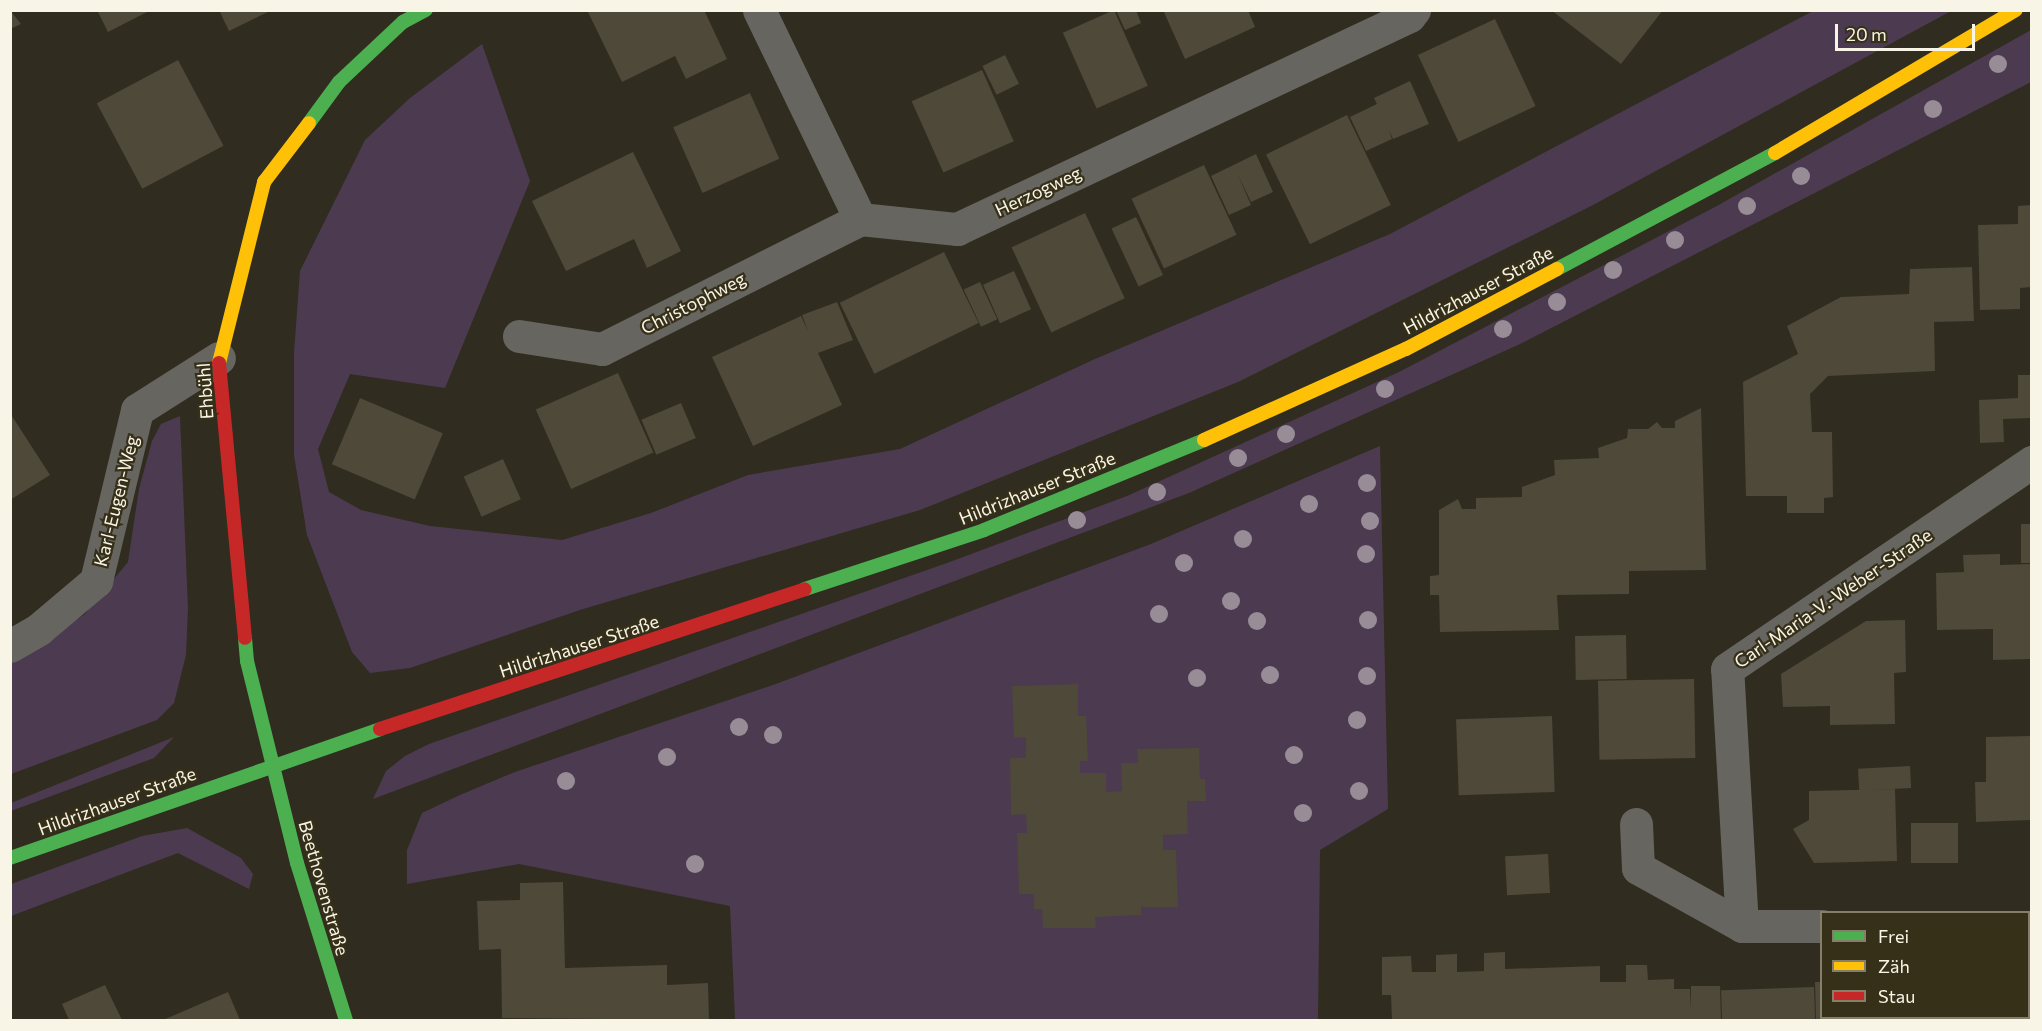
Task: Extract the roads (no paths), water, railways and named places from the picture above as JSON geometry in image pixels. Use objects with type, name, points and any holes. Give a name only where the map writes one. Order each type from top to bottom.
[{"type":"main road","name":"Hildrizhauser Straße","points":[[10,858],[271,765],[984,530],[1251,421],[1406,349],[1823,127],[2016,10]]},
{"type":"main road","name":"Ehbühl","points":[[271,765],[246,661],[219,358],[264,182],[339,82],[409,14]]},
{"type":"main road","name":"Beethovenstraße","points":[[271,765],[346,1020]]},
{"type":"street","points":[[759,10],[860,219]]},
{"type":"street","name":"Herzogweg","points":[[860,219],[957,229],[1409,16],[1414,10]]},
{"type":"street","name":"Christophweg","points":[[519,336],[602,349],[860,219]]},
{"type":"street","name":"Karl-Eugen-Weg","points":[[10,646],[39,629],[96,580],[137,410],[219,358]]},
{"type":"street","name":"Carl-Maria-V.-Weber-Straße","points":[[1742,926],[1727,669],[2031,462]]},
{"type":"street","points":[[1636,824],[1638,868],[1742,926],[1820,926]]}]
